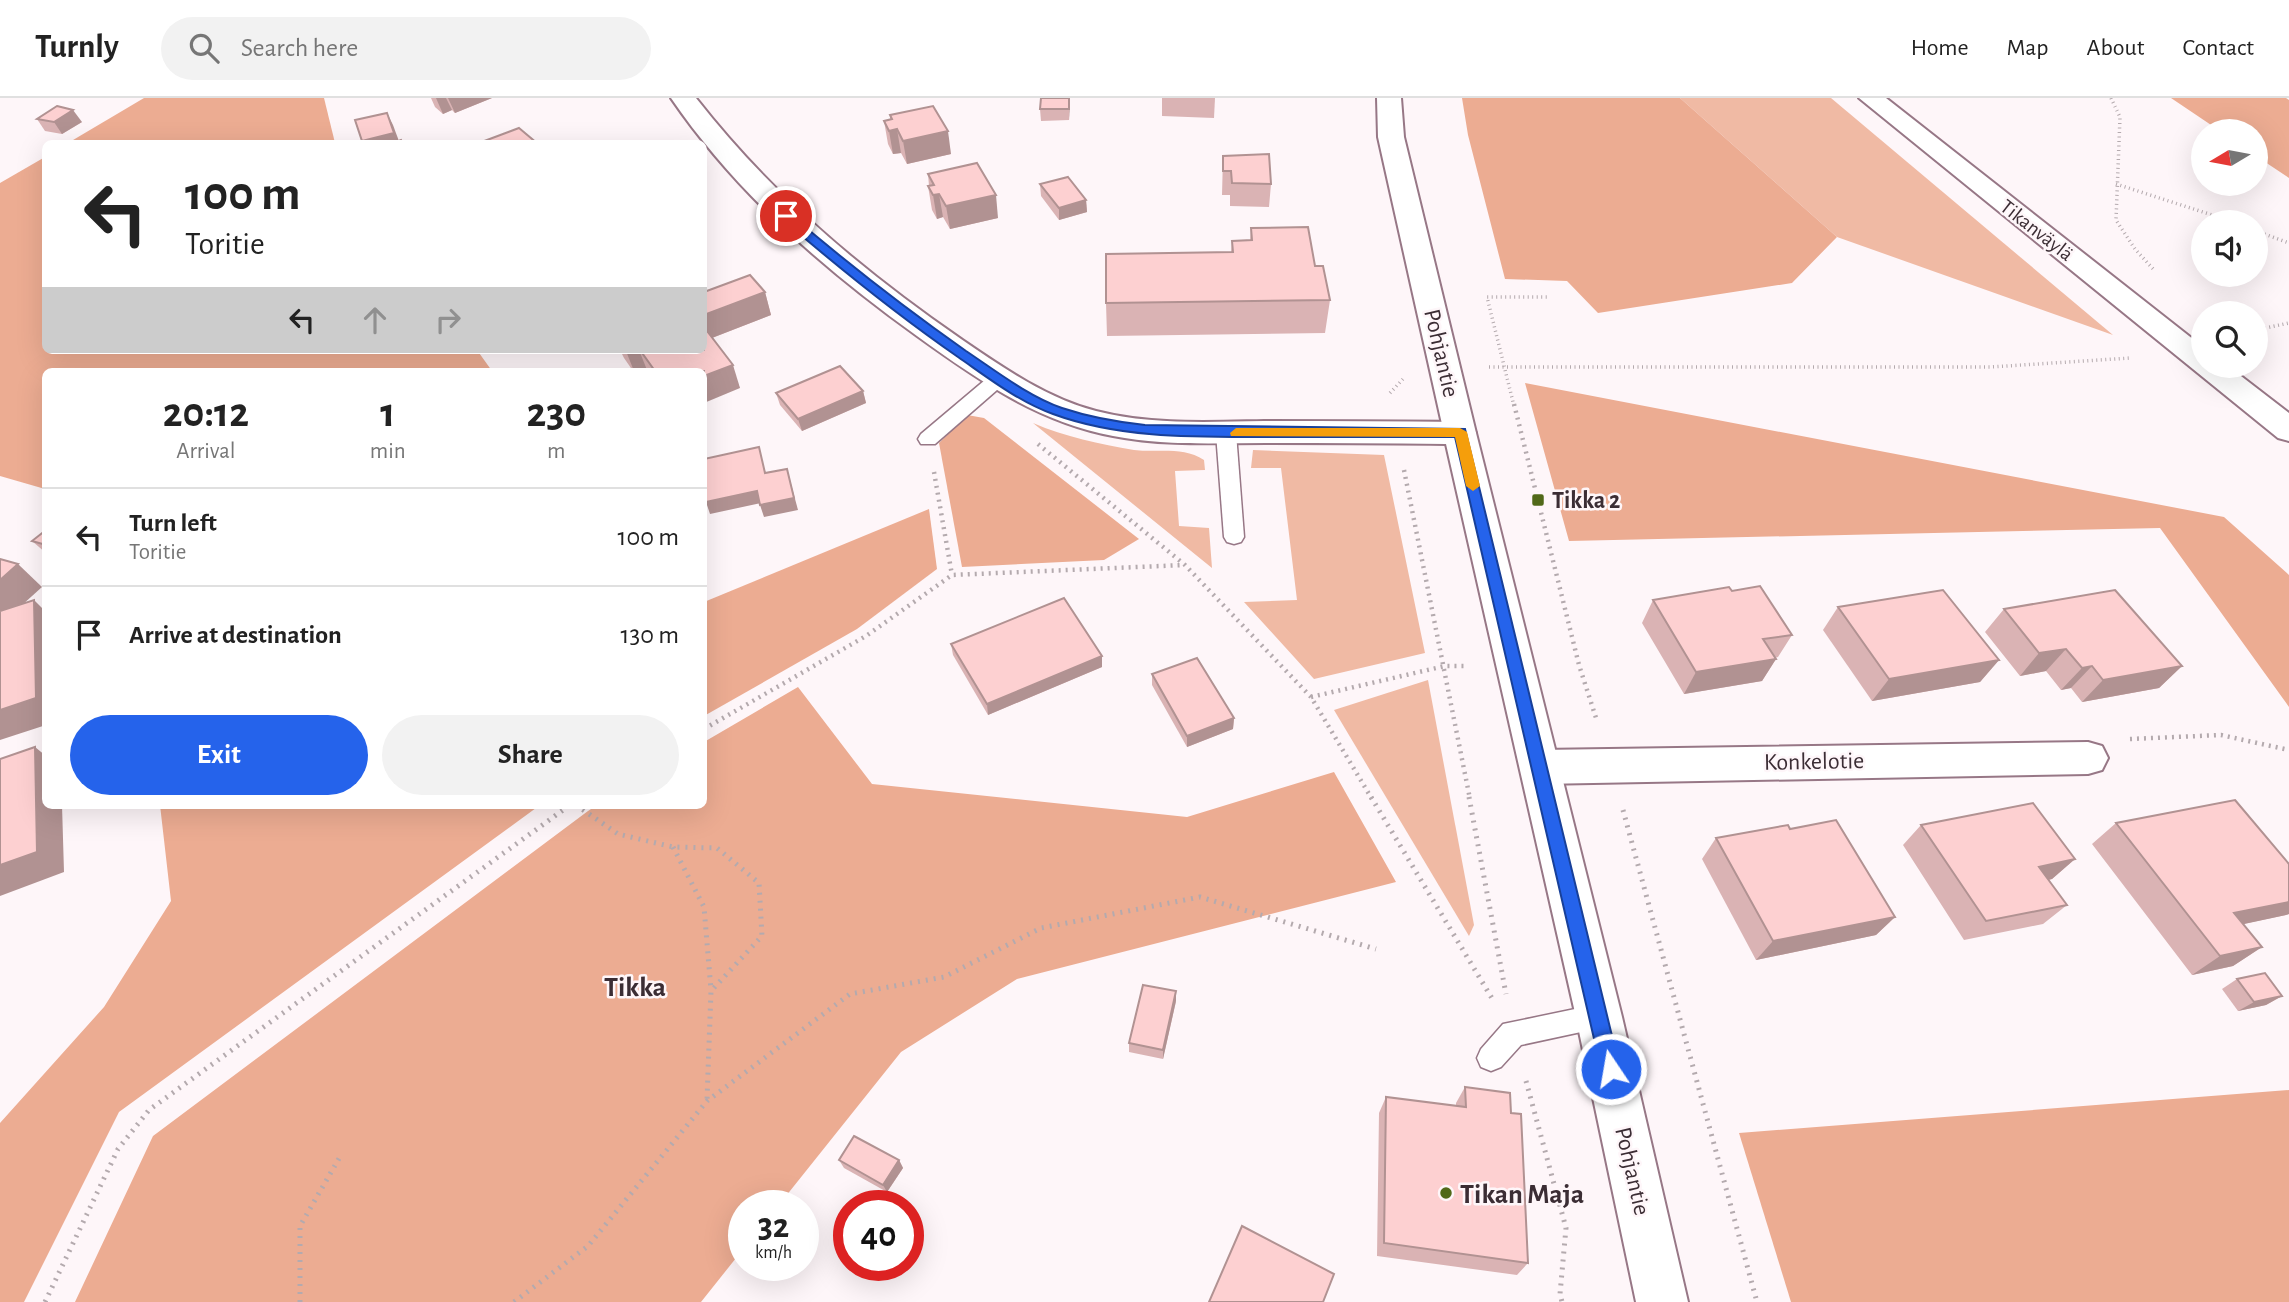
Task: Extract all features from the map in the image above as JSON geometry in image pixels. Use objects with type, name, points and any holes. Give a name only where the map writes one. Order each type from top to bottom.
[{"type":"street","points":[[684,98],[712,138],[768,200],[881,295],[998,379],[1056,411],[1088,421],[1145,430],[1226,433],[1460,432]]},
{"type":"street","name":"Pohjantie","points":[[1389,98],[1391,137],[1599,1017],[1662,1302]]},
{"type":"street","name":"Tikanväylä","points":[[1871,98],[2191,352]]},
{"type":"street","points":[[2223,378],[2289,430]]},
{"type":"street","name":"Konkelotie","points":[[1540,767],[2088,758]]},
{"type":"lane","points":[[928,439],[998,379]]},
{"type":"lane","points":[[1226,433],[1234,537]]},
{"type":"lane","points":[[1491,1058],[1513,1033],[1599,1017]]},
{"type":"path","points":[[2111,98],[2120,117],[2116,220],[2136,249],[2161,276]]},
{"type":"path","points":[[2116,184],[2197,210]]},
{"type":"path","points":[[2268,235],[2289,243]]},
{"type":"path","points":[[1487,297],[1547,297]]},
{"type":"path","points":[[2268,327],[2289,323]]},
{"type":"path","points":[[1504,367],[1991,367],[2130,358]]},
{"type":"path","points":[[1404,367],[1403,380],[1390,392],[1396,432],[1445,666],[1513,1033],[1566,1228],[1560,1294],[1562,1302]]},
{"type":"path","points":[[928,439],[952,575]]},
{"type":"path","points":[[1035,442],[1111,501],[1185,565],[1311,697],[1513,1033]]},
{"type":"path","points":[[707,727],[866,636],[952,575],[1185,565]]},
{"type":"path","points":[[1311,697],[1445,666],[1579,665]]},
{"type":"path","points":[[2088,758],[2132,738],[2221,735],[2289,750]]},
{"type":"path","points":[[45,1302],[118,1149],[149,1110],[564,809]]},
{"type":"path","points":[[582,809],[618,834],[673,847],[717,848],[759,883],[762,936],[711,991]]},
{"type":"path","points":[[673,847],[704,906],[711,991],[707,1101]]},
{"type":"path","points":[[514,1302],[588,1246],[707,1101],[850,994],[944,977],[1041,928],[1200,897],[1376,949]]},
{"type":"path","points":[[300,1302],[300,1226],[341,1155]]},
{"type":"shaded area","points":[[144,98],[324,98],[334,140],[73,140]]},
{"type":"shaded area","points":[[1462,98],[1680,98],[1837,237],[1792,283],[1598,313],[1567,281],[1505,279],[1468,135]]},
{"type":"shaded area","points":[[1680,98],[1831,98],[2113,335],[1837,237]]},
{"type":"shaded area","points":[[2171,98],[2289,100],[2289,178],[2268,164],[2268,119],[2202,119]]},
{"type":"shaded area","points":[[42,159],[42,354],[480,354],[490,368],[42,368],[42,488],[0,476],[0,183]]},
{"type":"shaded area","points":[[1525,383],[2224,517],[2289,575],[2289,707],[2160,528],[1569,541]]},
{"type":"shaded area","points":[[967,415],[984,418],[1139,539],[1104,560],[962,567],[939,443]]},
{"type":"shaded area","points":[[1033,423],[1096,443],[1134,450],[1179,451],[1204,460],[1205,470],[1175,471],[1179,526],[1209,528],[1212,568]]},
{"type":"shaded area","points":[[1253,450],[1384,455],[1425,653],[1314,679],[1244,602],[1297,600],[1281,468],[1251,468]]},
{"type":"shaded area","points":[[929,509],[937,569],[857,629],[707,714],[707,601]]},
{"type":"shaded area","points":[[1428,680],[1474,925],[1469,936],[1334,710]]},
{"type":"shaded area","points":[[798,687],[872,784],[1187,817],[1334,772],[1396,882],[1017,979],[901,1052],[791,1190],[728,1190],[728,1268],[701,1302],[75,1302],[153,1136],[591,809],[707,809],[707,740]]},
{"type":"shaded area","points":[[160,809],[535,809],[119,1112],[24,1302],[0,1302],[0,1123],[104,1007],[171,901]]},
{"type":"shaded area","points":[[2289,1090],[2289,1302],[1791,1302],[1739,1133]]},
{"type":"building","points":[[1041,98],[1069,98],[1069,109],[1040,109]]},
{"type":"building","points":[[57,106],[73,110],[54,122],[37,119]]},
{"type":"building","points":[[933,106],[948,131],[903,141],[897,129],[889,131],[884,121],[892,119],[890,115]]},
{"type":"building","points":[[387,113],[394,133],[362,140],[355,120]]},
{"type":"building","points":[[519,128],[533,140],[487,140]]},
{"type":"building","points":[[1269,154],[1271,184],[1232,183],[1231,171],[1223,171],[1223,156]]},
{"type":"building","points":[[977,163],[996,195],[946,206],[939,194],[933,195],[928,186],[934,185],[928,174]]},
{"type":"building","points":[[1068,177],[1086,200],[1059,208],[1040,184]]},
{"type":"building","points":[[1308,227],[1315,266],[1323,266],[1330,300],[1106,303],[1106,254],[1233,252],[1232,241],[1252,240],[1251,228]]},
{"type":"building","points":[[750,275],[765,292],[707,314],[707,291]]},
{"type":"building","points":[[707,331],[733,365],[707,375],[707,368],[653,368],[643,354],[707,354]]},
{"type":"building","points":[[840,366],[863,391],[798,419],[776,393]]},
{"type":"building","points":[[759,447],[765,473],[787,469],[794,498],[760,505],[757,491],[707,502],[707,458]]},
{"type":"building","points":[[42,533],[42,544],[32,541]]},
{"type":"building","points":[[0,559],[18,564],[0,580]]},
{"type":"building","points":[[1760,586],[1792,635],[1763,639],[1776,659],[1696,672],[1653,600],[1729,587],[1732,591]]},
{"type":"building","points":[[1943,590],[1999,660],[1889,679],[1838,607]]},
{"type":"building","points":[[2115,590],[2182,666],[2103,680],[2092,666],[2082,668],[2066,649],[2039,653],[2004,609]]},
{"type":"building","points":[[1064,598],[1102,656],[987,704],[951,644]]},
{"type":"building","points":[[34,600],[36,698],[0,710],[0,611]]},
{"type":"building","points":[[1197,658],[1234,718],[1187,736],[1152,674]]},
{"type":"building","points":[[35,747],[37,852],[0,865],[0,759]]},
{"type":"building","points":[[2235,800],[2289,864],[2289,902],[2234,913],[2262,947],[2220,956],[2116,823]]},
{"type":"building","points":[[2033,803],[2075,859],[2039,867],[2067,905],[1986,921],[1921,825]]},
{"type":"building","points":[[1836,820],[1895,917],[1773,941],[1716,838],[1788,825],[1790,829]]},
{"type":"building","points":[[2265,973],[2282,996],[2254,1002],[2237,979]]},
{"type":"building","points":[[1143,985],[1176,991],[1163,1050],[1129,1043]]},
{"type":"building","name":"Tikan Maja","points":[[1465,1087],[1510,1093],[1511,1113],[1521,1114],[1528,1263],[1384,1243],[1386,1097],[1466,1107]]},
{"type":"building","points":[[854,1136],[899,1160],[883,1185],[839,1160]]},
{"type":"building","points":[[1242,1226],[1334,1274],[1323,1302],[1209,1302]]},
{"type":"slow traffic","points":[[1236,433],[1460,432],[1473,486]]},
{"type":"place","name":"Tikka 2","points":[[1538,500]]},
{"type":"place","name":"Tikan Maja","points":[[1446,1193]]},
{"type":"district","name":"Tikka","points":[[635,986]]},
{"type":"route","points":[[786,216],[910,318],[998,379],[1056,411],[1088,421],[1145,430],[1226,433],[1460,432],[1611,1069]]}]
